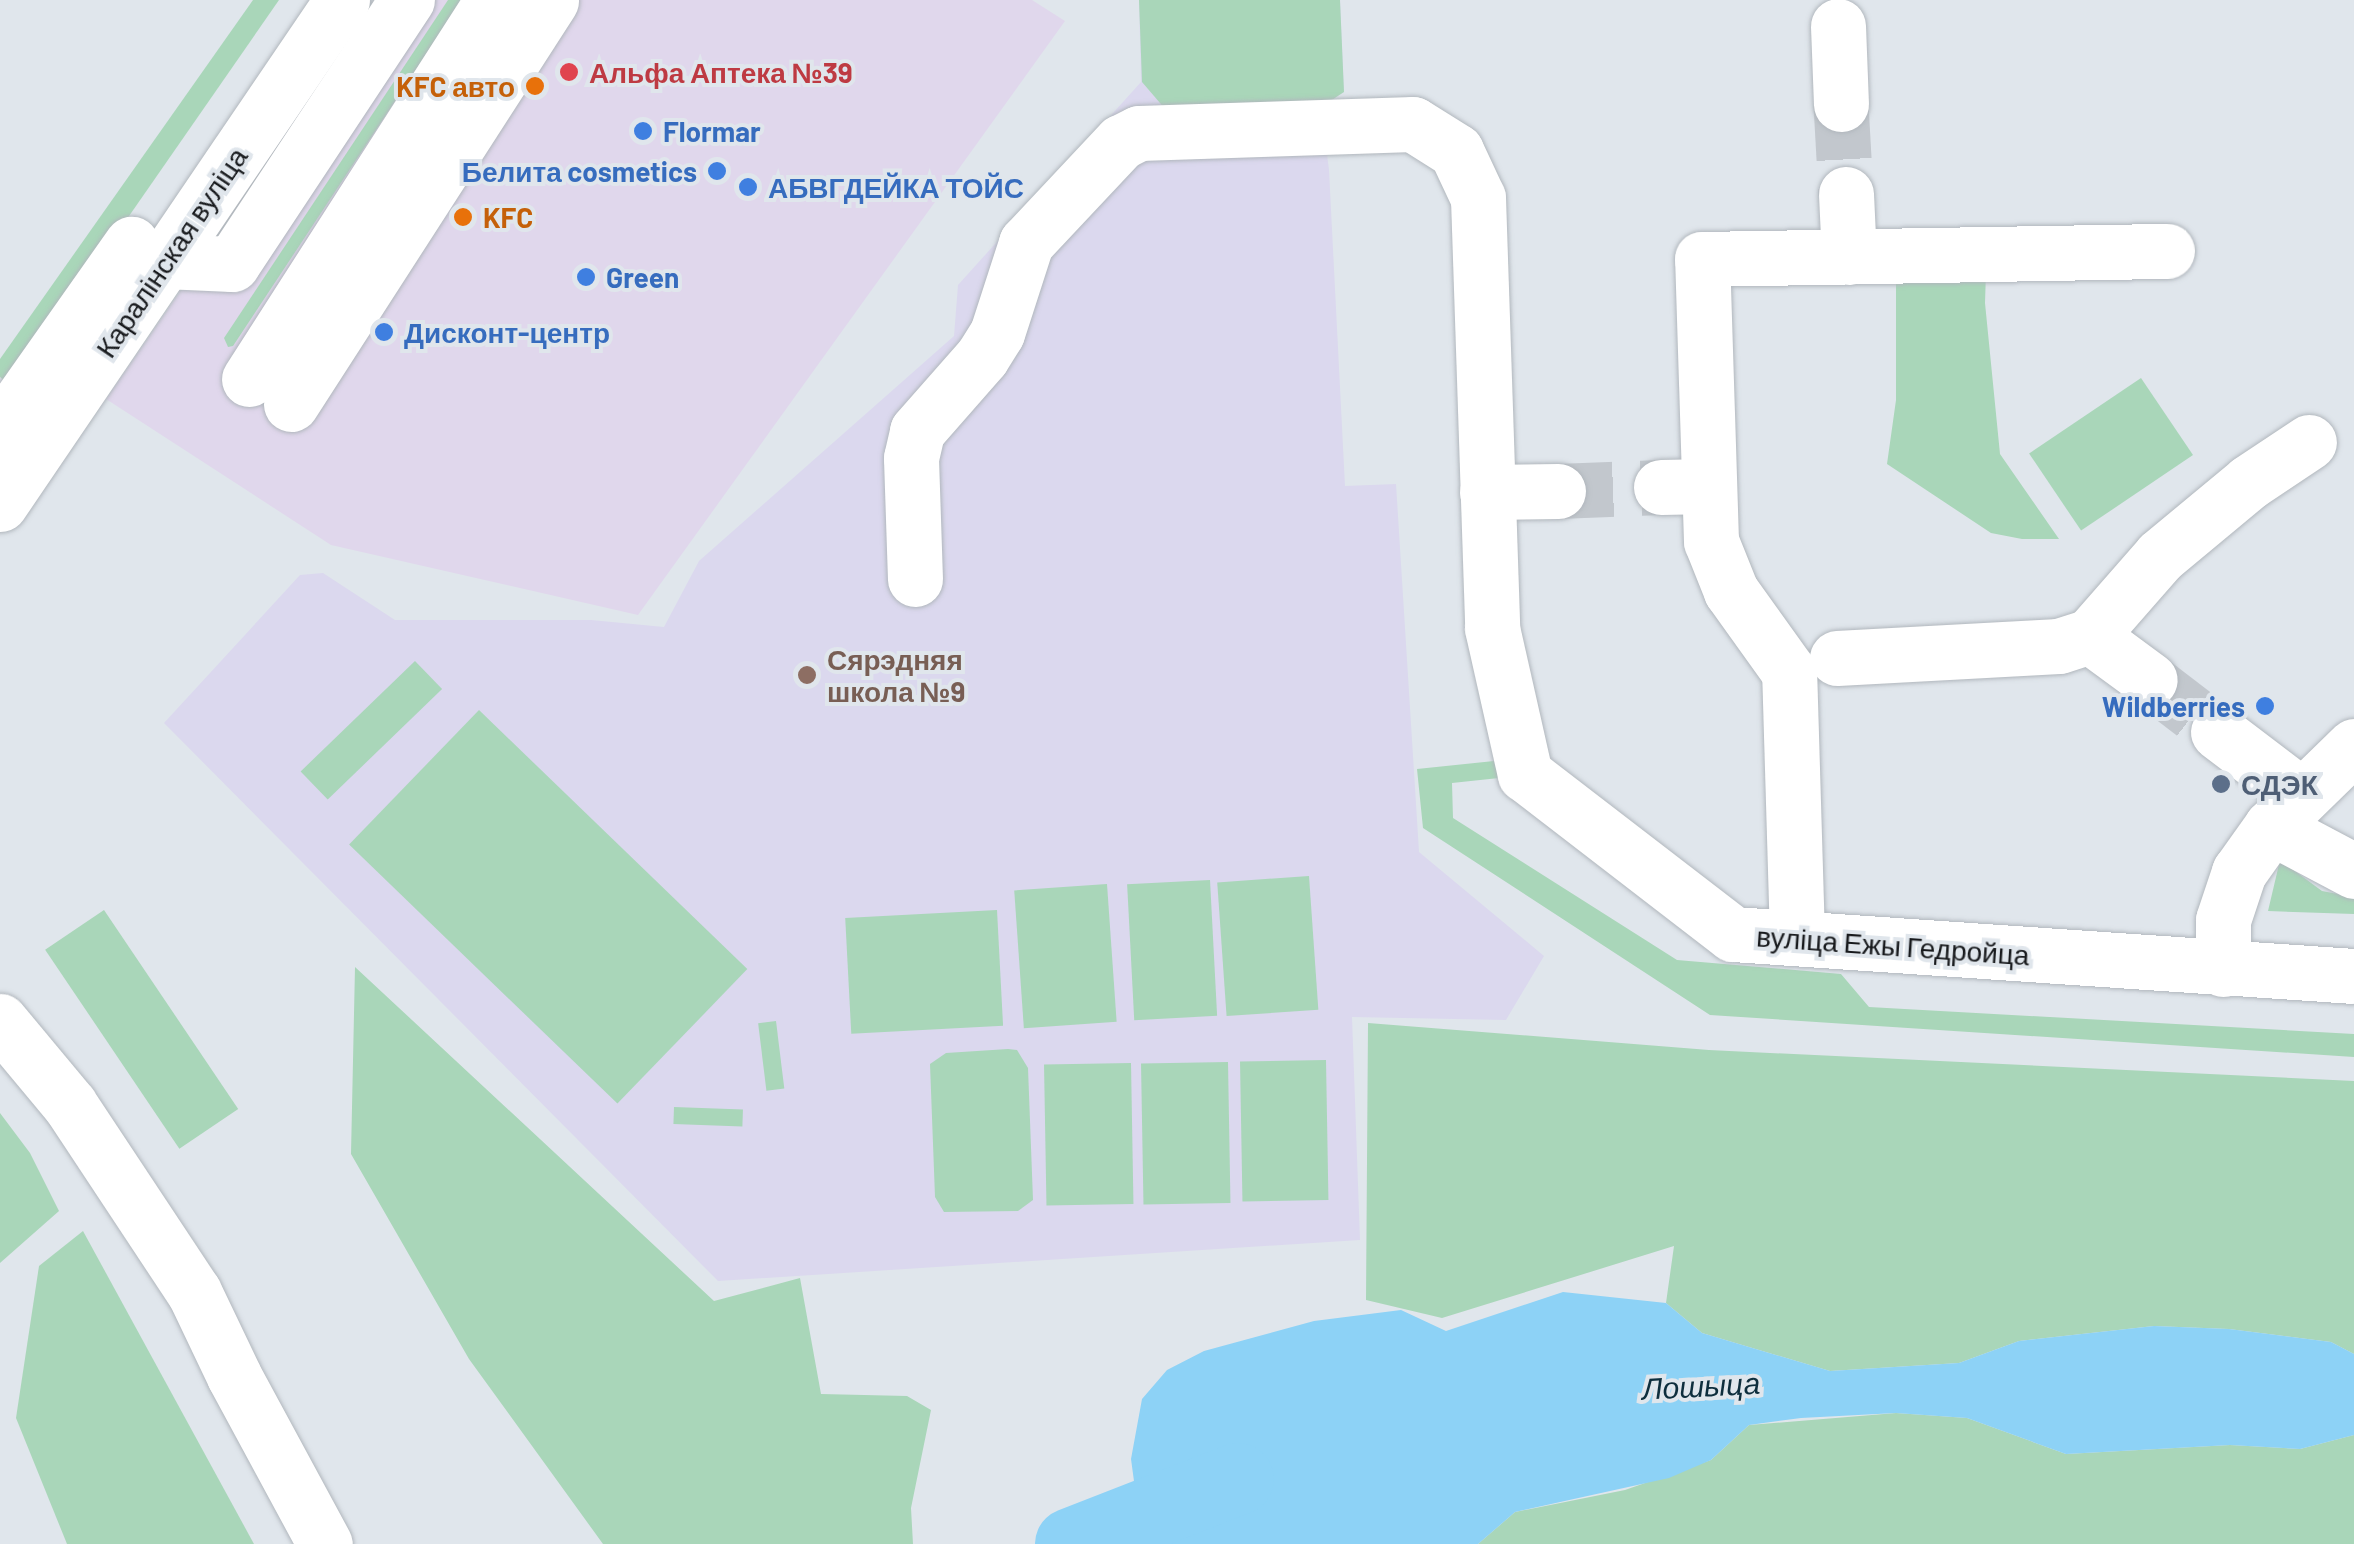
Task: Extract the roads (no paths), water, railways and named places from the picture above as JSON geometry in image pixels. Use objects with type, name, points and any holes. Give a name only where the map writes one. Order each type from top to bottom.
[{"type":"street","name":"Каралінская вуліца","points":[[0,430],[300,0]]},
{"type":"street","name":"Каралінская вуліца","points":[[0,504],[342,0]]},
{"type":"street","points":[[164,261],[232,264],[407,0]]},
{"type":"street","points":[[406,180],[492,0]]},
{"type":"street","points":[[270,391],[406,180],[550,0]]},
{"type":"street","points":[[1838,26],[1841,104]]},
{"type":"street","name":"вуліца Ежы Гедройца","points":[[915,579],[911,458],[917,431],[998,333],[1026,243],[1121,142],[1139,133],[1413,124],[1456,151],[1478,198],[1492,628],[1525,774],[1733,934],[2354,976]]},
{"type":"street","points":[[1846,194],[1849,256]]},
{"type":"street","points":[[1797,937],[1789,672],[1752,623],[1716,563],[1685,487],[1702,259],[2167,251]]},
{"type":"street","points":[[1837,658],[2059,646],[2090,636],[2160,556],[2249,482],[2309,442]]},
{"type":"street","points":[[1487,492],[1558,490]]},
{"type":"street","points":[[2090,636],[2150,680]]},
{"type":"street","points":[[2218,732],[2286,811],[2354,871]]},
{"type":"street","points":[[2223,970],[2222,920],[2239,872],[2286,811],[2354,746]]},
{"type":"street","points":[[0,1022],[70,1104],[194,1292],[234,1376],[325,1544]]},
{"type":"water","points":[[1563,1292],[1666,1303],[1702,1333],[1830,1371],[1959,1363],[2019,1341],[2154,1326],[2229,1329],[2331,1342],[2354,1354],[2354,1435],[2300,1449],[2230,1445],[2066,1454],[1967,1418],[1896,1413],[1801,1418],[1749,1425],[1711,1460],[1669,1478],[1515,1512],[1478,1544],[1166,1544],[1136,1496],[1131,1459],[1142,1399],[1167,1370],[1204,1351],[1314,1321],[1401,1310],[1446,1331]]},
{"type":"waterway","name":"Лошыца","points":[[1071,1544],[1238,1479]]},
{"type":"tunnel","points":[[1841,104],[1846,194]]},
{"type":"tunnel","points":[[1558,491],[1661,487]]},
{"type":"tunnel","points":[[2150,680],[2218,732]]},
{"type":"place","name":"Альфа Аптека №39","points":[[569,72]]},
{"type":"place","name":"KFC авто","points":[[535,86]]},
{"type":"place","name":"Flormar","points":[[643,131]]},
{"type":"place","name":"Белита cosmetics","points":[[717,171]]},
{"type":"place","name":"АБВГДЕЙКА ТОЙС","points":[[748,187]]},
{"type":"place","name":"KFC","points":[[463,217]]},
{"type":"place","name":"Green","points":[[586,277]]},
{"type":"place","name":"Дисконт-центр","points":[[384,332]]},
{"type":"place","name":"Сярэдняя школа №9","points":[[807,675]]},
{"type":"place","name":"Wildberries","points":[[2265,706]]},
{"type":"place","name":"СДЭК","points":[[2221,784]]}]
